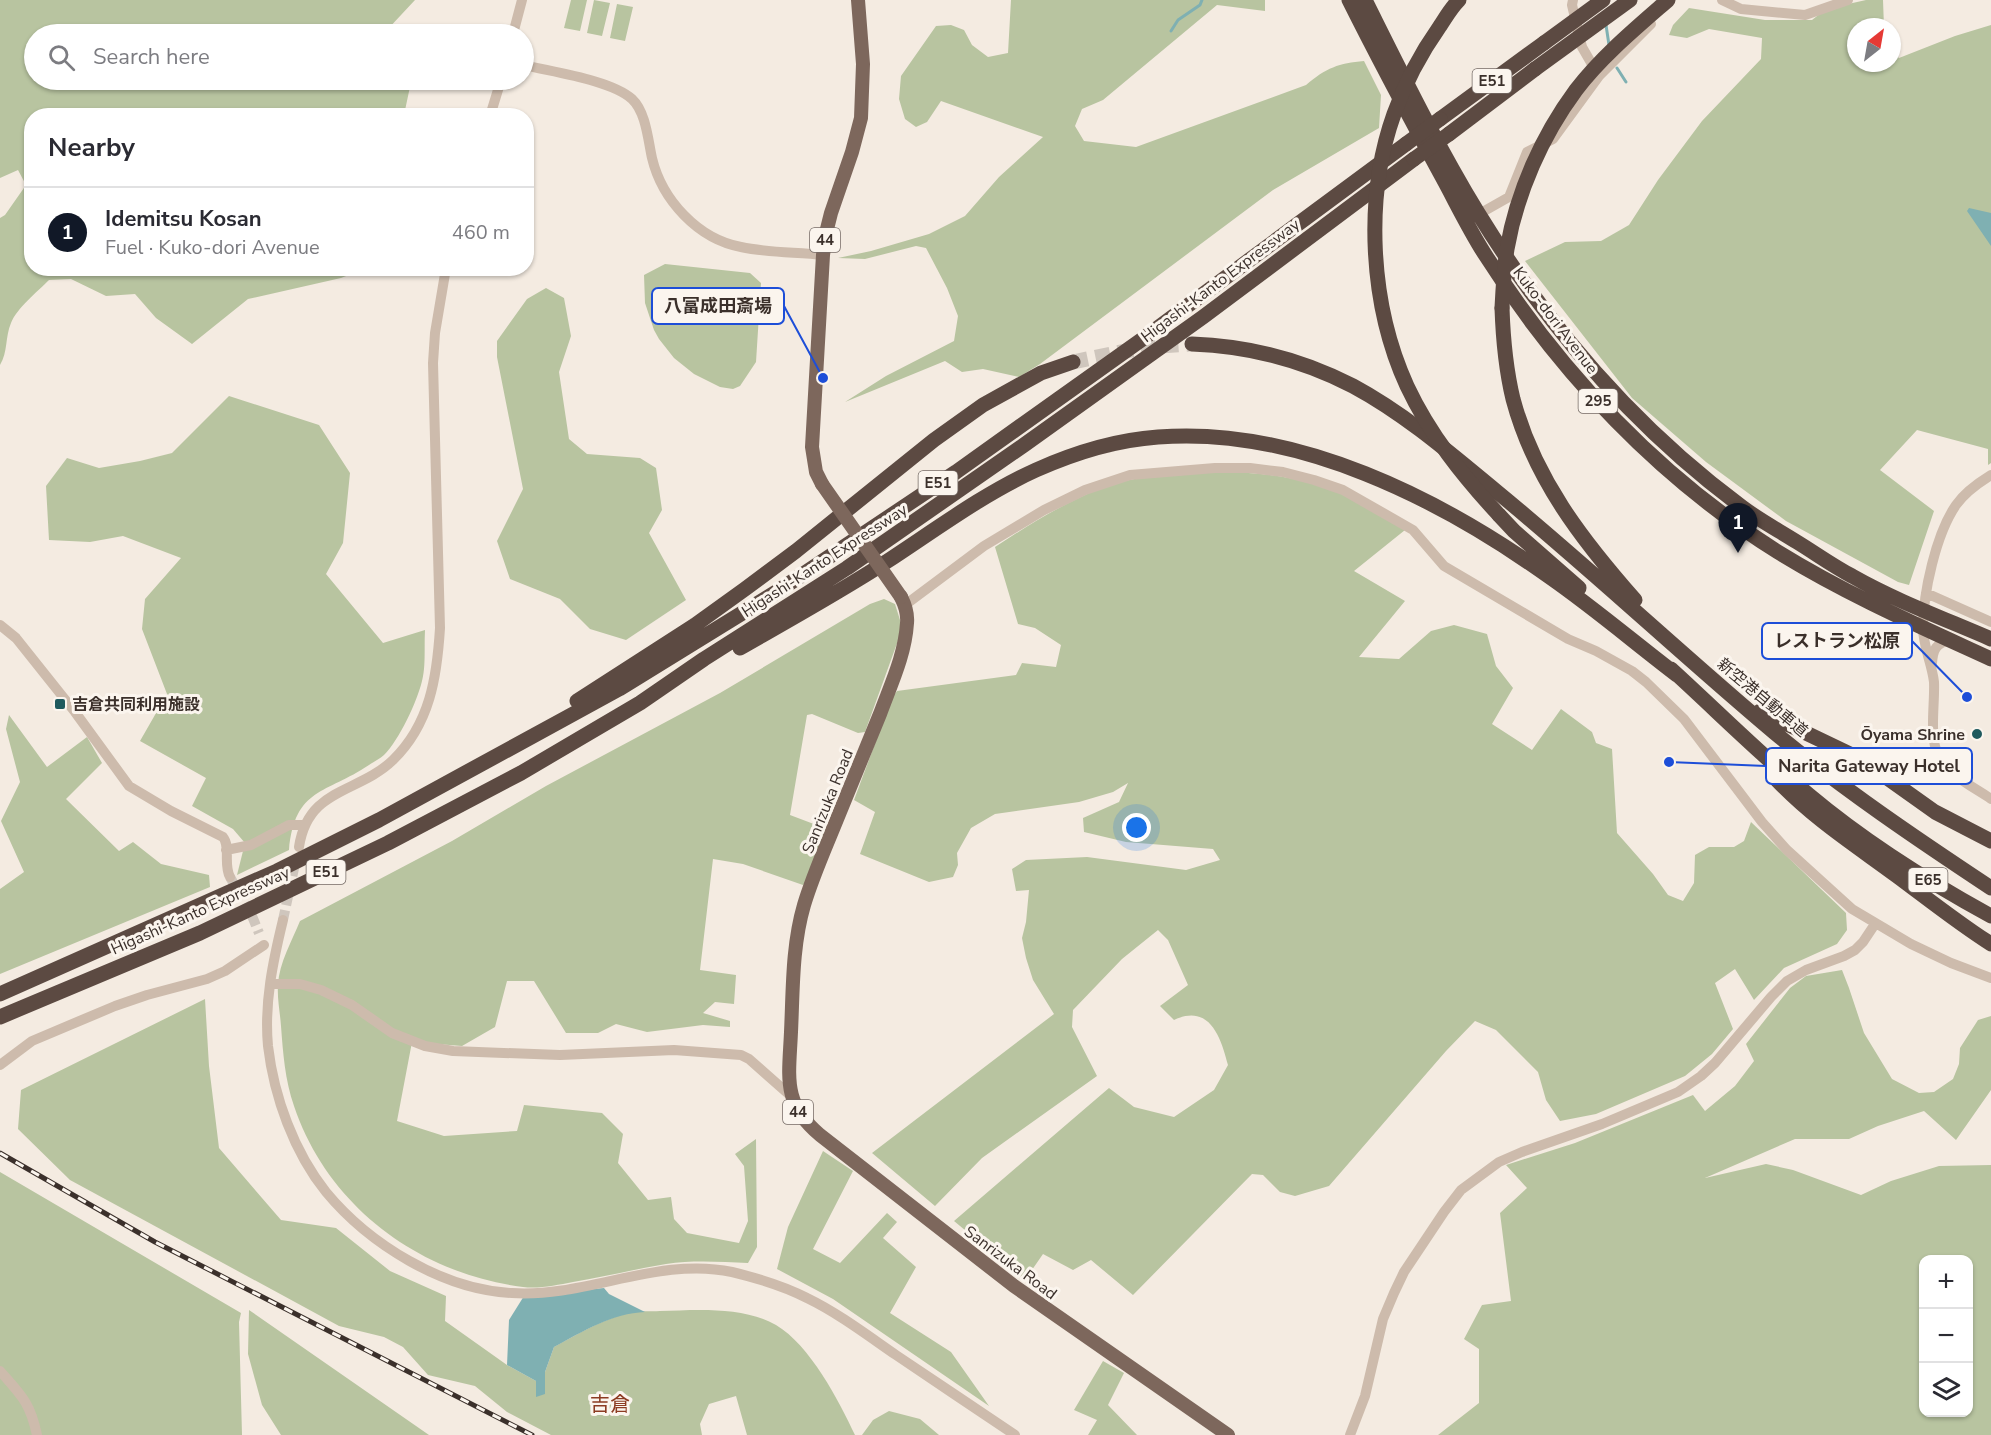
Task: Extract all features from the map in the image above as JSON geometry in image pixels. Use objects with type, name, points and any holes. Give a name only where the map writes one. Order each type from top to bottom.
[{"type":"highway","name":"Kuko-dori Avenue","points":[[1349,0],[1382,67],[1485,255],[1520,306],[1587,390],[1661,464],[1688,487],[1776,551],[1809,571],[1923,629],[1991,658]]},
{"type":"highway","name":"Kuko-dori Avenue","points":[[1365,0],[1423,113],[1479,213],[1522,280],[1571,345],[1617,397],[1672,451],[1765,523],[1851,576],[1991,639]]},
{"type":"highway","points":[[1459,0],[1426,45],[1393,116],[1381,169],[1377,195],[1377,269],[1386,324],[1397,359],[1420,411],[1459,470],[1523,539],[1677,675]]},
{"type":"highway","name":"Higashi-Kanto Expressway","points":[[0,994],[277,872],[445,785],[619,688],[842,550],[1144,338],[1603,0]]},
{"type":"highway","name":"Higashi-Kanto Expressway","points":[[0,1017],[200,933],[388,843],[521,773],[640,703],[704,659],[847,568],[1016,450],[1203,317],[1630,0]]},
{"type":"highway","points":[[1668,0],[1636,27],[1577,89],[1553,126],[1533,164],[1517,205],[1508,247],[1502,308],[1503,336],[1513,397],[1528,443],[1543,476],[1573,525],[1591,549],[1677,647]]},
{"type":"highway","points":[[1192,344],[1238,348],[1282,357],[1318,370],[1384,404],[1424,432],[1531,519],[1677,647]]},
{"type":"highway","points":[[445,785],[695,625],[796,551],[934,440],[983,405],[1041,373],[1073,362]]},
{"type":"highway","points":[[640,703],[833,596],[1008,484],[1080,453],[1137,440],[1195,436],[1276,447],[1343,466],[1386,483],[1450,514],[1551,578],[1677,675]]},
{"type":"highway","name":"新空港自動車道","points":[[1677,647],[1776,733],[1825,772],[1991,888]]},
{"type":"highway","name":"E65","points":[[1677,675],[1788,777],[1833,814],[1907,867],[1991,916]]},
{"type":"highway","points":[[1720,685],[1776,720],[1866,763],[1935,812],[1991,841]]},
{"type":"highway","points":[[1727,721],[1804,807],[1952,918],[1991,944]]},
{"type":"main road","name":"44","points":[[858,0],[863,64],[861,118],[831,213],[823,255],[812,447],[816,472],[822,484],[903,601]]},
{"type":"main road","name":"Sanrizuka Road","points":[[903,601],[907,622],[901,660],[817,868],[798,929],[789,1066],[795,1108],[808,1125],[1014,1286],[1228,1435]]},
{"type":"street","points":[[516,24],[522,0]]},
{"type":"street","points":[[1573,0],[1582,48],[1599,76]]},
{"type":"street","points":[[1479,213],[1509,196],[1527,152],[1552,140],[1599,76],[1678,0]]},
{"type":"street","points":[[1722,0],[1741,9],[1805,15],[1848,0]]},
{"type":"street","points":[[534,68],[610,86],[632,99],[643,120],[654,168],[662,186],[685,216],[702,230],[728,244],[742,248],[823,255]]},
{"type":"street","points":[[492,108],[498,90]]},
{"type":"street","points":[[299,847],[305,825],[319,804],[383,768],[403,750],[414,735],[434,688],[440,628],[433,363],[435,333],[445,276]]},
{"type":"street","points":[[903,601],[984,546],[1044,510],[1085,489],[1130,475],[1215,468],[1250,468],[1283,472],[1343,490],[1413,530],[1444,566],[1568,639],[1614,660],[1646,682],[1684,719],[1762,822],[1787,850],[1852,909],[1911,944],[1951,963],[1991,977]]},
{"type":"street","points":[[1991,475],[1966,493],[1950,515],[1928,576],[1923,629],[1934,681],[1934,741],[1938,755],[1952,772],[1991,799]]},
{"type":"street","points":[[1926,593],[1991,622]]},
{"type":"street","points":[[0,625],[5,627],[23,647],[75,712],[129,786],[171,811],[224,837],[227,842],[226,870],[230,877]]},
{"type":"street","points":[[1931,669],[1933,651],[1937,645],[1949,640]]},
{"type":"street","points":[[226,850],[251,845],[289,825],[305,825]]},
{"type":"street","points":[[283,920],[270,984],[268,1043],[272,1075],[298,1148],[325,1191],[365,1230],[412,1262],[454,1282],[513,1294],[579,1289],[634,1276],[676,1270],[712,1269],[748,1276],[790,1290],[825,1308],[1015,1435]]},
{"type":"street","points":[[1364,1435],[1352,1432],[1365,1396],[1383,1319],[1404,1272],[1461,1190],[1499,1162],[1620,1118],[1678,1092],[1715,1063],[1787,981],[1806,970],[1855,950],[1875,924]]},
{"type":"street","points":[[259,933],[264,945],[276,953]]},
{"type":"street","points":[[0,1065],[32,1041],[115,1006],[147,995],[207,980],[264,945]]},
{"type":"street","points":[[270,984],[300,984],[321,990],[352,1005],[392,1033],[425,1046],[453,1051],[560,1055],[674,1050],[741,1055],[749,1059],[792,1097]]},
{"type":"street","points":[[0,1371],[26,1401],[37,1435]]},
{"type":"green space","points":[[0,0],[415,0],[393,24],[24,24],[24,90],[409,90],[405,108],[24,108],[24,181],[18,170],[0,178]]},
{"type":"green space","points":[[571,0],[587,0],[580,31],[564,28]]},
{"type":"green space","points":[[594,0],[610,3],[602,36],[587,33]]},
{"type":"green space","points":[[1011,0],[1265,0],[1265,11],[1217,5],[1103,100],[1082,109],[1075,126],[1084,141],[1136,147],[1306,85],[1333,67],[1364,61],[1381,95],[1379,128],[1273,190],[1040,364],[1019,377],[983,369],[962,372],[945,361],[845,402],[886,376],[954,341],[958,316],[947,288],[926,248],[916,246],[865,259],[838,258],[929,234],[965,216],[999,177],[1043,137],[941,101],[927,122],[916,127],[905,119],[899,99],[901,76],[936,26],[951,25],[964,30],[972,45],[988,57],[1008,53]]},
{"type":"green space","points":[[1866,0],[1883,0],[1884,18],[1847,18],[1847,72],[1901,72],[1901,57],[1991,25],[1991,463],[1988,465],[1988,449],[1917,430],[1880,470],[1934,511],[1909,585],[1898,582],[1786,521],[1706,462],[1632,398],[1525,261],[1565,242],[1601,241],[1629,225],[1658,180],[1702,121],[1761,59],[1762,38],[1709,29],[1687,38],[1669,35],[1673,25],[1689,8],[1765,20],[1812,20],[1826,9]]},
{"type":"green space","points":[[617,4],[633,7],[625,41],[610,38]]},
{"type":"green space","points":[[24,188],[24,276],[346,276],[248,299],[192,344],[156,318],[135,294],[106,296],[71,279],[49,280],[14,317],[0,365],[0,218],[5,215]]},
{"type":"green space","points":[[665,264],[750,273],[761,283],[756,362],[740,386],[733,389],[720,387],[694,374],[674,358],[659,339],[645,303],[644,275]]},
{"type":"green space","points":[[546,288],[564,298],[571,336],[559,372],[569,439],[587,454],[640,458],[656,468],[662,510],[649,533],[686,600],[626,640],[590,629],[560,599],[510,579],[497,541],[523,489],[497,357],[497,341],[527,299]]},
{"type":"green space","points":[[229,396],[319,425],[350,473],[343,543],[326,574],[383,643],[425,630],[424,669],[420,690],[407,720],[390,748],[379,759],[326,788],[306,803],[298,814],[292,829],[289,850],[237,875],[245,843],[233,829],[192,806],[206,778],[140,741],[167,694],[142,629],[145,599],[181,558],[123,536],[90,542],[49,540],[46,486],[67,458],[99,468],[172,453]]},
{"type":"green space","points":[[1218,472],[1266,475],[1313,484],[1352,499],[1405,530],[1354,571],[1405,601],[1359,657],[1399,659],[1431,631],[1454,625],[1487,634],[1496,666],[1513,688],[1492,724],[1532,750],[1561,709],[1592,732],[1596,743],[1612,749],[1617,833],[1668,895],[1683,901],[1694,883],[1695,855],[1709,847],[1734,847],[1744,841],[1751,822],[1846,913],[1847,930],[1837,944],[1784,968],[1754,1000],[1735,969],[1715,983],[1733,1029],[1712,1054],[1685,1076],[1596,1114],[1560,1121],[1546,1100],[1538,1072],[1496,1030],[1475,1021],[1446,1051],[1329,1186],[1295,1196],[1280,1192],[1263,1175],[1252,1174],[1133,1295],[1091,1260],[1073,1270],[1043,1254],[1025,1280],[954,1221],[1109,1088],[1134,1107],[1174,1117],[1214,1090],[1228,1065],[1222,1044],[1212,1026],[1197,1016],[1186,1016],[1174,1020],[1160,1006],[1188,985],[1168,940],[1158,930],[1122,959],[1073,1010],[1072,1027],[1097,1076],[982,1158],[935,1206],[872,1153],[1054,1014],[1033,980],[1026,958],[1022,938],[1029,890],[1016,891],[1012,869],[1026,860],[1087,857],[1186,870],[1220,860],[1213,849],[1126,842],[1084,832],[1083,818],[1119,802],[1128,783],[1113,792],[1079,802],[995,814],[971,828],[957,853],[958,865],[953,877],[929,882],[860,854],[875,812],[854,800],[892,698],[897,691],[1016,675],[1022,663],[1056,667],[1061,645],[1035,628],[1018,624],[995,547],[1062,507],[1104,487],[1146,477]]},
{"type":"green space","points":[[884,599],[895,604],[900,620],[900,635],[865,732],[858,733],[812,714],[807,715],[790,815],[827,829],[809,880],[803,885],[743,864],[713,859],[700,970],[736,975],[734,1004],[715,1002],[703,1013],[730,1021],[730,1027],[703,1025],[647,1032],[616,1024],[598,1033],[566,1033],[534,981],[507,981],[495,1027],[462,1046],[412,1042],[397,1121],[444,1136],[517,1131],[524,1105],[602,1113],[623,1134],[618,1163],[648,1200],[671,1197],[674,1219],[687,1233],[739,1243],[748,1221],[744,1166],[735,1154],[756,1139],[757,1247],[748,1263],[676,1263],[554,1285],[523,1287],[485,1280],[449,1267],[414,1251],[383,1230],[354,1204],[330,1175],[309,1142],[291,1096],[286,1076],[278,985],[283,960],[300,921],[452,841],[546,786],[720,693],[870,604]]},
{"type":"green space","points":[[9,715],[47,767],[87,737],[102,763],[66,799],[119,851],[133,842],[161,864],[209,875],[210,887],[0,974],[0,889],[24,872],[1,821],[20,782],[6,729]]},
{"type":"green space","points":[[1842,970],[1864,1033],[1892,1079],[1919,1093],[1934,1092],[1953,1079],[1959,1064],[1960,1048],[1978,1020],[1991,1016],[1991,1090],[1956,1140],[1924,1111],[1878,1126],[1849,1139],[1795,1139],[1705,1178],[1766,1164],[1793,1170],[1861,1195],[1891,1181],[1939,1166],[1991,1165],[1991,1435],[1438,1435],[1479,1403],[1479,1349],[1464,1339],[1482,1305],[1511,1301],[1500,1213],[1527,1188],[1506,1165],[1575,1143],[1693,1095],[1705,1111],[1735,1086],[1754,1061],[1746,1044],[1790,988],[1806,976]]},
{"type":"green space","points":[[205,999],[209,1066],[219,1148],[281,1220],[336,1228],[390,1271],[446,1296],[445,1321],[507,1365],[536,1381],[545,1394],[545,1372],[554,1347],[609,1319],[636,1312],[719,1310],[763,1319],[789,1334],[812,1360],[841,1406],[855,1435],[747,1435],[736,1396],[709,1404],[700,1424],[702,1435],[551,1435],[507,1412],[475,1386],[428,1375],[403,1347],[384,1337],[339,1326],[70,1180],[18,1129],[21,1090]]},
{"type":"green space","points":[[823,1151],[853,1171],[813,1249],[840,1263],[887,1213],[897,1222],[883,1238],[916,1267],[890,1313],[951,1352],[989,1406],[833,1299],[777,1269],[788,1227]]},
{"type":"green space","points":[[0,1172],[241,1313],[239,1322],[242,1435],[0,1435]]},
{"type":"green space","points":[[249,1310],[429,1435],[281,1435],[262,1405],[248,1354]]},
{"type":"green space","points":[[1103,1361],[1124,1373],[1108,1405],[1137,1435],[1088,1435],[1097,1420],[1074,1410]]},
{"type":"green space","points":[[889,1411],[920,1419],[939,1435],[862,1435],[873,1420]]},
{"type":"water","points":[[1969,208],[1991,213],[1991,246],[1967,211]]},
{"type":"water","points":[[604,1288],[609,1294],[645,1312],[610,1320],[554,1347],[545,1372],[545,1394],[536,1397],[536,1381],[507,1365],[509,1320],[524,1296]]},
{"type":"waterway","points":[[1171,31],[1178,20],[1200,5],[1202,0]]},
{"type":"waterway","points":[[1606,25],[1609,45]]},
{"type":"waterway","points":[[1617,68],[1626,82]]},
{"type":"tunnel","points":[[1073,362],[1145,347],[1192,344]]},
{"type":"tunnel","points":[[283,920],[296,859]]},
{"type":"tunnel","points":[[230,877],[259,933]]},
{"type":"railway","points":[[0,1153],[155,1242],[532,1435]]},
{"type":"place","name":"八富成田斎場","points":[[823,378]]},
{"type":"place","name":"Idemitsu Kosan","points":[[1738,553]]},
{"type":"place","name":"レストラン松原","points":[[1967,697]]},
{"type":"place","name":"吉倉共同利用施設","points":[[60,704]]},
{"type":"place","name":"Ōyama Shrine","points":[[1977,734]]},
{"type":"place","name":"Narita Gateway Hotel","points":[[1669,762]]},
{"type":"district","name":"吉倉","points":[[610,1404]]}]
